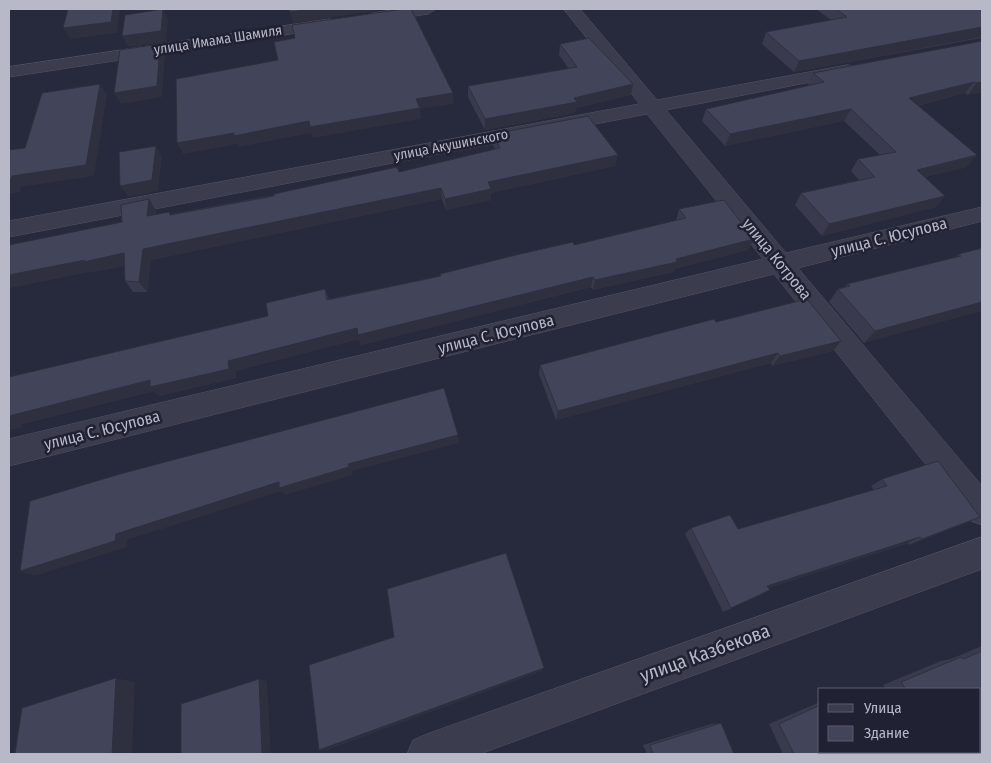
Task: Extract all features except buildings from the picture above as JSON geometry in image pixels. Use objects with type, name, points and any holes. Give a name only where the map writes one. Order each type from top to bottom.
[{"type":"street","name":"улица Имама Шамиля","points":[[9,72],[428,9]]},
{"type":"street","name":"улица Котрова","points":[[572,9],[982,510]]},
{"type":"street","name":"улица Акушинского","points":[[9,229],[866,67]]},
{"type":"street","name":"улица С. Юсупова","points":[[9,453],[982,214]]},
{"type":"street","name":"улица Казбекова","points":[[427,754],[982,552]]}]
